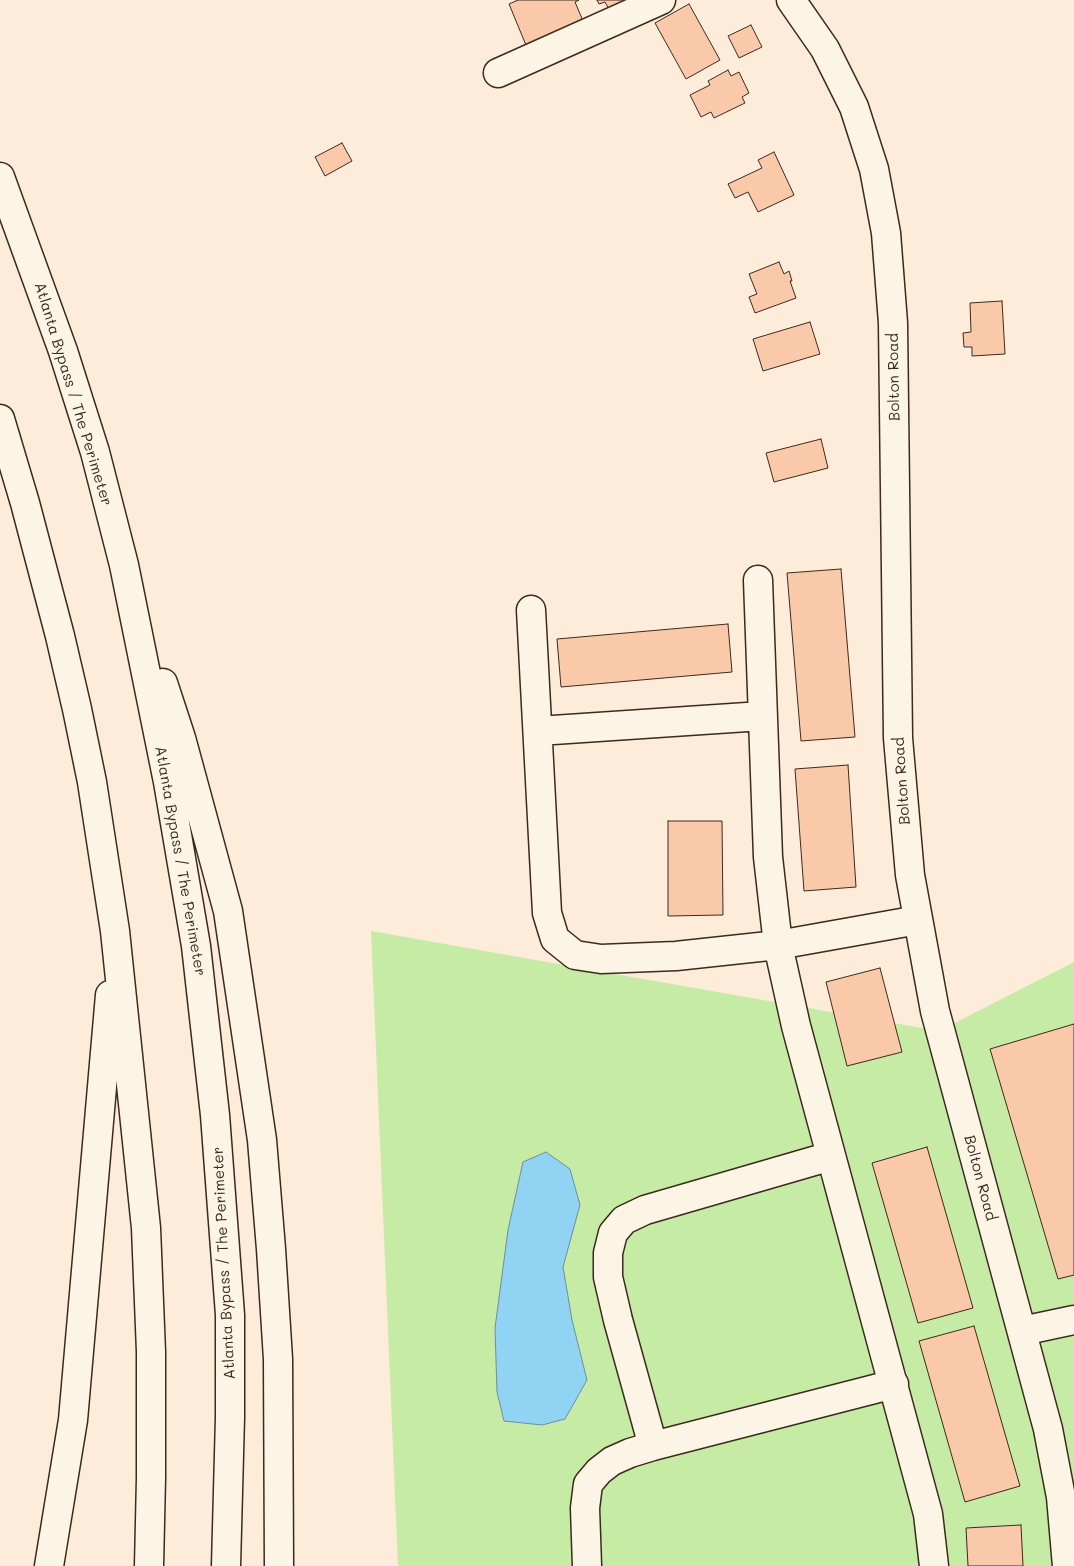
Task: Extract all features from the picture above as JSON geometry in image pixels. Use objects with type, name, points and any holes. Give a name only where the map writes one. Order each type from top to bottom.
[{"type":"main road","points":[[498,74],[661,0]]},
{"type":"main road","name":"Bolton Road","points":[[790,0],[825,49],[854,107],[874,169],[886,233],[893,323],[898,738],[910,875],[936,1011],[1048,1429],[1061,1497],[1067,1566]]},
{"type":"main road","name":"Atlanta Bypass / The Perimeter","points":[[0,177],[31,259],[95,452],[124,565],[168,782],[196,946],[215,1115],[230,1315],[230,1417],[226,1566]]},
{"type":"main road","points":[[0,419],[30,522],[77,709],[92,782],[115,931],[146,1228],[151,1352],[152,1478],[149,1566]]},
{"type":"main road","points":[[124,565],[181,738],[228,911],[262,1140],[271,1249],[278,1358],[279,1566]]},
{"type":"main road","points":[[758,580],[768,857],[778,945],[796,1026],[928,1514],[934,1566]]},
{"type":"main road","points":[[531,610],[547,913],[555,939],[575,955],[601,959],[676,956],[778,945],[918,920]]},
{"type":"main road","points":[[538,731],[762,716]]},
{"type":"main road","points":[[49,1566],[74,1420],[115,931]]},
{"type":"main road","points":[[653,1446],[608,1277],[608,1253],[613,1234],[624,1220],[646,1210],[831,1156]]},
{"type":"main road","points":[[1022,1331],[1074,1320]]},
{"type":"main road","points":[[587,1566],[584,1508],[588,1484],[599,1471],[612,1461],[653,1446],[894,1384]]},
{"type":"green space","points":[[371,931],[939,1031],[1074,962],[1074,1566],[398,1566]]},
{"type":"water","points":[[546,1152],[570,1169],[580,1205],[563,1267],[572,1320],[587,1380],[565,1419],[542,1425],[504,1421],[497,1392],[495,1328],[508,1230],[523,1162]]},
{"type":"building","points":[[518,0],[579,0],[575,2],[583,21],[559,31],[561,36],[528,50],[509,4]]},
{"type":"building","points":[[597,0],[640,0],[612,15],[605,2],[599,4]]},
{"type":"building","points":[[689,4],[720,60],[686,79],[655,23]]},
{"type":"building","points":[[751,25],[762,47],[739,58],[728,36]]},
{"type":"building","points":[[728,70],[731,76],[739,72],[749,93],[742,97],[745,103],[714,118],[711,112],[701,117],[690,95],[710,85],[708,81]]},
{"type":"building","points":[[342,143],[352,161],[325,176],[315,157]]},
{"type":"building","points":[[774,152],[794,195],[758,212],[748,192],[735,198],[728,184],[762,168],[758,160]]},
{"type":"building","points":[[779,262],[784,274],[789,271],[792,281],[790,281],[796,298],[755,313],[749,297],[757,294],[749,274]]},
{"type":"building","points":[[1002,301],[1005,354],[972,356],[972,347],[964,347],[963,333],[971,332],[970,303]]},
{"type":"building","points":[[810,322],[820,354],[763,371],[753,339]]},
{"type":"building","points":[[821,439],[828,468],[774,482],[766,453]]},
{"type":"building","points":[[841,569],[855,737],[801,741],[787,573]]},
{"type":"building","points":[[728,624],[732,672],[561,687],[557,639]]},
{"type":"building","points":[[848,765],[856,887],[804,891],[795,769]]},
{"type":"building","points":[[668,821],[722,821],[723,915],[668,916]]},
{"type":"building","points":[[880,968],[902,1052],[847,1066],[826,982]]},
{"type":"building","points":[[1074,1024],[1074,1275],[1058,1279],[990,1049]]},
{"type":"building","points":[[927,1147],[973,1308],[918,1323],[872,1163]]},
{"type":"building","points":[[974,1326],[1020,1486],[965,1502],[919,1341]]},
{"type":"building","points":[[1021,1525],[1023,1566],[968,1566],[966,1528]]}]
